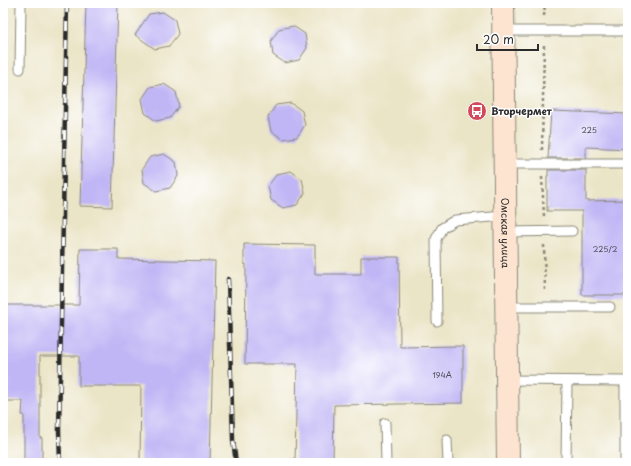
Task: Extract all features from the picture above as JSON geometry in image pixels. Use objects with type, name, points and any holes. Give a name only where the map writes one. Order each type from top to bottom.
[{"type":"street","name":"Омская улица","points":[[503,3],[508,463]]},
{"type":"lane","points":[[20,69],[21,3]]},
{"type":"lane","points":[[503,31],[628,31]]},
{"type":"lane","points":[[505,164],[628,164]]},
{"type":"lane","points":[[437,321],[436,239],[442,228],[455,220],[572,232]]},
{"type":"lane","points":[[506,308],[610,307]]},
{"type":"lane","points":[[507,380],[626,381],[624,463]]},
{"type":"lane","points":[[566,463],[567,381]]},
{"type":"lane","points":[[385,423],[386,463]]},
{"type":"lane","points":[[447,440],[448,463]]},
{"type":"building","points":[[86,3],[118,3],[112,207],[80,206]]},
{"type":"building","points":[[163,12],[175,20],[178,34],[169,46],[155,49],[135,35],[149,14]]},
{"type":"building","points":[[293,26],[305,34],[307,48],[299,60],[285,63],[273,55],[271,41],[279,29]]},
{"type":"building","points":[[164,84],[176,92],[179,106],[170,118],[156,121],[145,113],[142,99],[150,87]]},
{"type":"building","points":[[291,103],[302,111],[305,125],[297,137],[283,139],[271,131],[268,117],[276,105]]},
{"type":"building","points":[[551,111],[628,114],[628,149],[586,147],[586,158],[548,158]]},
{"type":"building","points":[[164,154],[176,162],[178,176],[170,188],[156,191],[144,183],[142,169],[150,157]]},
{"type":"building","points":[[548,170],[586,170],[586,201],[628,200],[628,295],[582,295],[582,211],[547,211]]},
{"type":"building","points":[[291,171],[302,179],[305,193],[297,205],[283,208],[271,200],[268,186],[277,174]]},
{"type":"building","points":[[244,244],[315,245],[315,274],[361,274],[361,257],[399,257],[400,347],[463,346],[463,403],[334,405],[333,463],[295,463],[297,364],[245,364],[246,264],[244,264]]},
{"type":"building","points":[[80,249],[118,249],[118,259],[215,261],[210,463],[140,463],[141,386],[79,386],[79,356],[40,356],[40,438],[42,438],[42,463],[24,463],[24,415],[22,415],[23,401],[5,401],[5,305],[79,305]]},
{"type":"railway","points":[[60,463],[59,430],[67,3]]},
{"type":"railway","points":[[228,279],[233,440],[236,463]]},
{"type":"place","name":"Вторчермет","points":[[477,111]]}]
